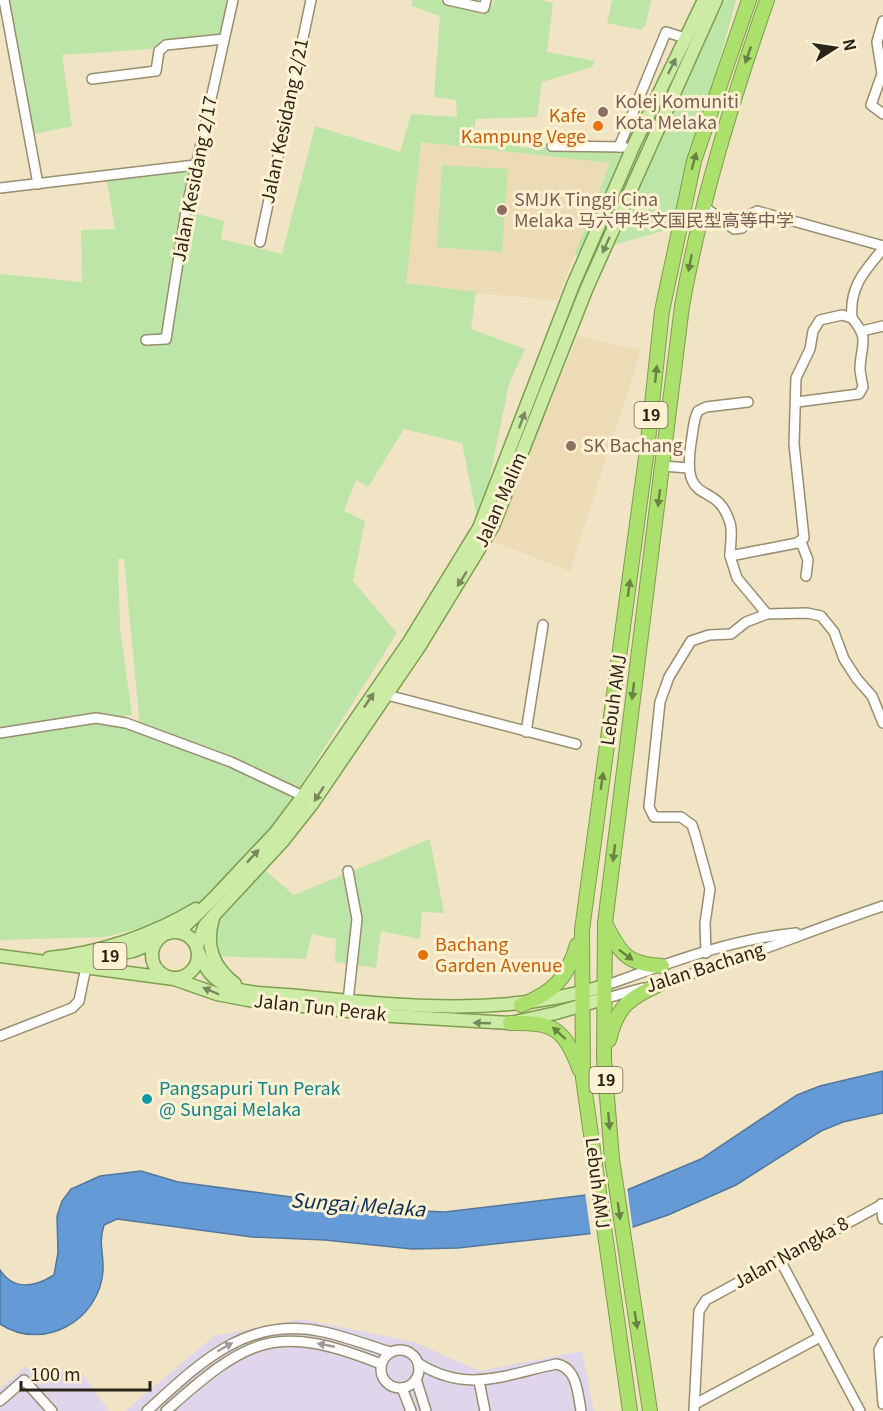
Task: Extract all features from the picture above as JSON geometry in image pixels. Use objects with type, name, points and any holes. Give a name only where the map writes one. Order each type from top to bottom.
[{"type":"highway","points":[[742,0],[745,8],[744,16]]},
{"type":"highway","name":"Lebuh AMJ","points":[[630,1411],[608,1266],[584,1078],[581,1000],[582,930],[647,450],[663,311],[694,161],[749,0]]},
{"type":"highway","name":"Lebuh AMJ","points":[[650,1411],[612,1160],[604,1059],[605,924],[681,318],[702,205],[722,133],[767,0]]},
{"type":"highway","points":[[605,924],[624,955],[639,963],[662,966]]},
{"type":"highway","points":[[521,1005],[539,998],[562,980],[570,968],[582,930]]},
{"type":"highway","points":[[604,1059],[619,1010],[635,996],[664,982]]},
{"type":"highway","points":[[510,1023],[540,1023],[558,1031],[572,1051],[584,1078]]},
{"type":"main road","name":"Jalan Malim","points":[[174,931],[185,926],[213,899],[276,832],[409,642],[479,528],[512,449],[573,285],[633,147],[704,0]]},
{"type":"main road","name":"Jalan Malim","points":[[198,949],[200,932],[214,914],[282,842],[312,804],[387,695],[493,525],[586,290],[716,0]]},
{"type":"main road","points":[[29,960],[86,951],[143,935],[213,899]]},
{"type":"main road","points":[[214,914],[210,928],[211,956],[226,977],[250,991]]},
{"type":"main road","points":[[174,931],[187,934],[198,949],[193,970],[174,978]]},
{"type":"main road","name":"19","points":[[174,931],[167,933],[156,942],[152,956],[153,963],[162,974],[174,978]]},
{"type":"main road","name":"Jalan Tun Perak","points":[[62,964],[133,951],[156,942]]},
{"type":"main road","name":"Jalan Tun Perak","points":[[198,949],[208,971],[219,981],[250,991],[451,1007],[581,1000]]},
{"type":"main road","name":"Jalan Tun Perak","points":[[0,956],[174,978],[217,994],[248,1000],[405,1017],[510,1023],[581,1000]]},
{"type":"main road","points":[[581,1000],[604,993]]},
{"type":"street","points":[[4,0],[38,184]]},
{"type":"street","name":"Jalan Kesidang 2/17","points":[[146,340],[166,339],[195,165],[233,0]]},
{"type":"street","name":"Jalan Kesidang 2/21","points":[[260,242],[311,0]]},
{"type":"street","points":[[448,0],[485,4]]},
{"type":"street","points":[[883,21],[877,42],[882,74],[871,105],[883,114]]},
{"type":"street","points":[[619,147],[666,32],[685,38]]},
{"type":"street","points":[[92,79],[156,71],[159,51],[166,45],[224,39]]},
{"type":"street","points":[[552,146],[633,147]]},
{"type":"street","points":[[0,188],[195,165]]},
{"type":"street","points":[[702,205],[734,229],[742,228],[751,214],[757,211],[883,248],[856,282],[851,308],[852,318],[862,331],[865,344],[860,370],[863,387],[859,394],[797,402]]},
{"type":"street","points":[[806,576],[808,560],[801,542],[805,532],[795,474],[796,378],[810,349],[813,331],[820,320],[842,315],[852,318]]},
{"type":"street","points":[[862,331],[883,327]]},
{"type":"street","points":[[748,402],[706,407],[698,411],[688,468],[692,484],[699,491],[715,499],[731,524],[730,556],[737,578],[767,614]]},
{"type":"street","points":[[663,466],[688,468]]},
{"type":"street","points":[[730,556],[801,542]]},
{"type":"street","points":[[706,953],[705,923],[710,889],[696,834],[692,825],[681,817],[659,819],[650,814],[648,800],[660,702],[669,677],[691,641],[709,635],[731,634],[746,622],[767,614],[807,613],[821,616],[834,632],[844,659],[872,696],[883,723]]},
{"type":"street","points":[[526,732],[543,625]]},
{"type":"street","points":[[387,695],[576,744]]},
{"type":"street","points":[[0,733],[96,718],[118,721],[231,762],[303,796]]},
{"type":"street","points":[[348,871],[357,919],[348,1000]]},
{"type":"street","name":"Jalan Bachang","points":[[604,993],[664,982],[769,948],[804,932],[883,906]]},
{"type":"street","name":"Jalan Bachang","points":[[604,993],[662,966],[767,936],[804,932]]},
{"type":"street","points":[[0,1036],[72,1008],[79,1001],[86,967]]},
{"type":"street","points":[[882,1204],[883,1219]]},
{"type":"street","name":"Jalan Nangka 8","points":[[694,1408],[696,1344],[701,1305],[706,1300],[882,1204]]},
{"type":"street","points":[[780,1260],[860,1411]]},
{"type":"street","points":[[147,1411],[216,1352],[259,1332],[279,1328],[323,1332],[390,1352],[405,1350],[413,1355],[418,1363],[443,1377],[479,1381],[556,1364],[568,1369],[576,1384],[581,1411]]},
{"type":"street","points":[[694,1408],[820,1337]]},
{"type":"street","points":[[165,1411],[232,1357],[273,1342],[310,1342],[342,1348],[381,1364]]},
{"type":"street","points":[[883,1342],[879,1350],[883,1404]]},
{"type":"street","points":[[390,1352],[381,1364],[384,1380],[393,1386],[402,1388],[416,1379]]},
{"type":"street","points":[[418,1363],[416,1379],[426,1411]]},
{"type":"street","points":[[0,1401],[24,1380],[52,1411]]},
{"type":"street","points":[[479,1381],[485,1411]]},
{"type":"street","points":[[402,1388],[411,1411]]},
{"type":"shaded area","name":"SMJK Tinggi Cina Melaka 马六甲华文国民型高等中学","points":[[421,142],[610,163],[557,300],[403,287]]},
{"type":"shaded area","name":"SK Bachang","points":[[578,336],[641,350],[570,571],[492,541]]},
{"type":"shaded area","points":[[301,1319],[414,1342],[480,1371],[582,1351],[594,1411],[125,1411],[214,1336]]},
{"type":"shaded area","points":[[25,1367],[82,1373],[109,1411],[0,1411],[0,1389]]},
{"type":"green space","points":[[4,0],[231,0],[224,39],[152,49],[62,55],[72,126],[30,135]]},
{"type":"green space","points":[[412,0],[447,0],[484,8],[493,5],[494,0],[540,0],[553,3],[547,52],[595,61],[592,67],[542,82],[537,117],[475,119],[475,140],[530,148],[633,147],[647,153],[719,0],[736,0],[674,228],[574,256],[610,163],[421,142],[406,283],[476,292],[471,329],[525,349],[509,384],[479,528],[462,443],[404,429],[368,487],[356,480],[344,511],[365,521],[353,581],[397,633],[296,793],[260,866],[294,895],[430,839],[444,913],[422,912],[420,939],[381,931],[376,968],[335,962],[336,939],[312,934],[306,959],[211,956],[210,928],[199,913],[104,937],[0,940],[0,274],[82,282],[81,230],[115,229],[106,175],[195,165],[186,211],[224,221],[221,239],[282,254],[315,126],[400,152],[411,114],[457,117],[456,100],[434,97],[440,16],[412,6]],"holes":[[[118,559],[124,559],[140,727],[99,718],[132,715],[120,629]]]},
{"type":"green space","points":[[612,0],[651,0],[646,24],[642,30],[607,23]]},
{"type":"green space","points":[[442,165],[508,169],[502,252],[437,247]]},
{"type":"water","points":[[883,1071],[883,1113],[843,1122],[821,1131],[736,1185],[668,1215],[633,1227],[458,1248],[412,1249],[325,1240],[252,1237],[117,1219],[104,1225],[101,1243],[103,1271],[99,1289],[91,1304],[80,1317],[66,1327],[50,1333],[34,1335],[17,1332],[0,1324],[0,1270],[12,1281],[25,1285],[40,1282],[54,1275],[58,1253],[57,1216],[62,1201],[71,1189],[100,1176],[141,1171],[178,1182],[381,1209],[445,1212],[627,1190],[701,1159],[797,1095],[820,1086]]},
{"type":"pier","points":[[627,1187],[633,1230],[591,1236],[585,1192]]},
{"type":"place","name":"Kolej Komuniti Kota Melaka","points":[[603,112]]},
{"type":"place","name":"Kafe Kampung Vege","points":[[598,126]]},
{"type":"place","name":"SMJK Tinggi Cina Melaka 马六甲华文国民型高等中学","points":[[502,210]]},
{"type":"place","name":"SK Bachang","points":[[571,446]]},
{"type":"place","name":"Bachang Garden Avenue","points":[[423,955]]},
{"type":"place","name":"Pangsapuri Tun Perak @ Sungai Melaka","points":[[147,1099]]},
{"type":"water label","name":"Sungai Melaka","points":[[358,1205]]}]
